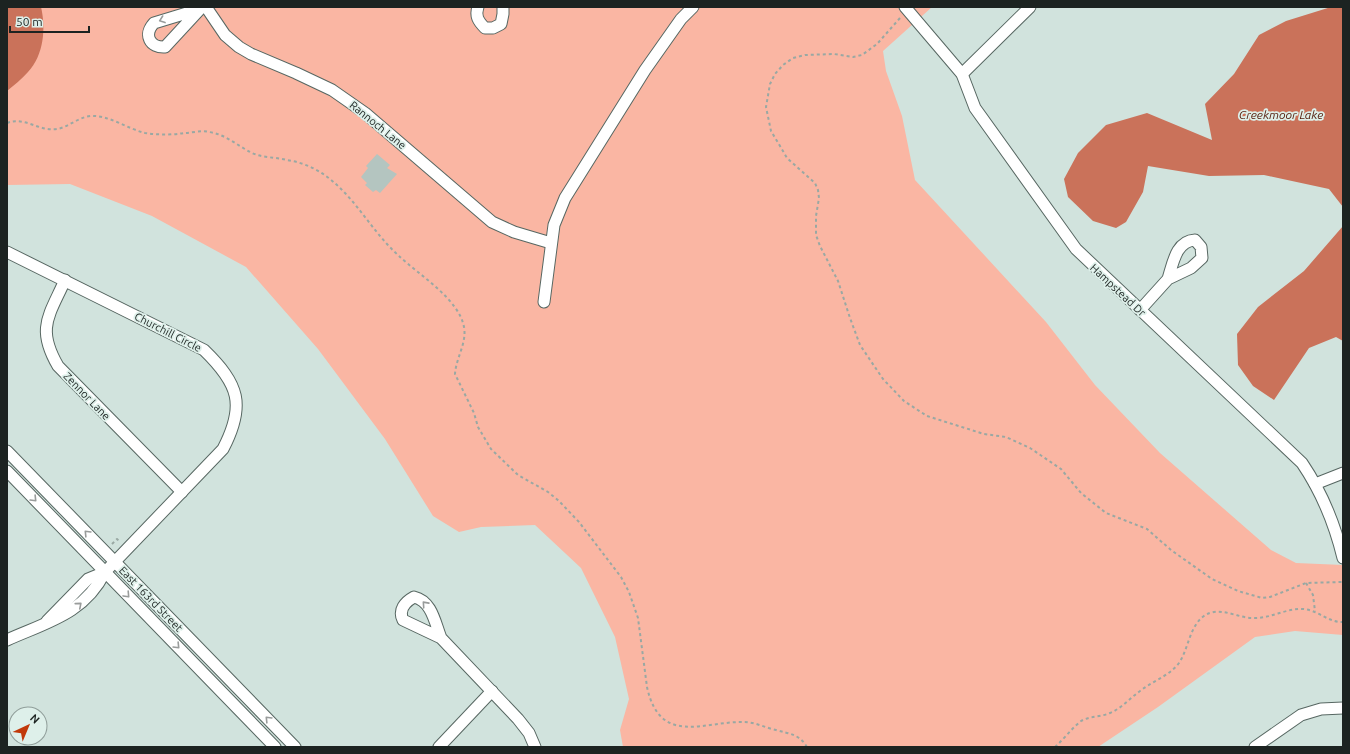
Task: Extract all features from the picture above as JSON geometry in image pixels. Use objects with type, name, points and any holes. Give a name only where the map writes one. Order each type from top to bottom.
[{"type":"street","points":[[478,7],[476,14],[479,22],[485,28],[493,28],[500,24],[503,14],[502,7]]},
{"type":"street","points":[[544,302],[551,243],[557,218],[565,198],[645,70],[681,19],[693,7]]},
{"type":"street","points":[[962,74],[1030,7]]},
{"type":"street","name":"Rannoch Lane","points":[[203,8],[225,34],[239,47],[251,54],[332,90],[354,105],[383,127],[492,222],[514,232],[551,243]]},
{"type":"street","name":"Hampstead Dr","points":[[906,8],[962,74],[975,108],[1076,249],[1283,443],[1302,463],[1315,484],[1329,517],[1343,558]]},
{"type":"street","name":"Churchill Circle","points":[[7,252],[204,350],[219,365],[235,391],[237,410],[232,431],[223,449],[105,572]]},
{"type":"street","points":[[1140,310],[1168,279]]},
{"type":"street","name":"Zennor Lane","points":[[65,280],[46,323],[48,350],[58,366],[182,492]]},
{"type":"street","name":"East 163rd Street","points":[[7,451],[295,747]]},
{"type":"street","name":"East 163rd Street","points":[[7,471],[275,747]]},
{"type":"street","points":[[1315,484],[1343,473]]},
{"type":"street","points":[[7,640],[45,623],[88,579],[105,572]]},
{"type":"street","points":[[441,638],[518,719],[529,733],[535,747]]},
{"type":"street","points":[[439,747],[492,691]]},
{"type":"street","points":[[1255,747],[1301,715],[1321,709],[1343,708]]},
{"type":"path","points":[[906,8],[877,44],[862,55],[853,57],[834,54],[805,54],[793,58],[783,65],[775,74],[767,94],[767,112],[771,131],[787,158],[810,178],[818,190],[819,198],[816,216],[816,235],[838,281],[855,334],[871,362],[893,390],[915,409],[927,416],[971,431],[1006,437],[1030,448],[1061,470],[1081,493],[1106,513],[1147,529],[1171,550],[1212,579],[1238,591],[1262,598],[1279,594],[1291,587],[1306,583],[1318,581],[1343,582]]},
{"type":"path","points":[[7,123],[17,121],[48,130],[57,129],[91,116],[108,119],[132,130],[147,133],[174,134],[209,132],[228,139],[253,153],[264,157],[302,163],[325,175],[352,200],[391,248],[432,284],[458,314],[464,325],[464,334],[455,366],[455,374],[474,413],[483,438],[507,466],[518,475],[548,492],[569,511],[621,577],[629,592],[638,618],[649,697],[660,714],[675,725],[686,727],[748,722],[769,729],[790,732],[798,736],[807,747]]},
{"type":"path","points":[[1306,583],[1313,595],[1315,611]]},
{"type":"path","points":[[1055,747],[1082,720],[1105,715],[1118,708],[1140,690],[1170,672],[1182,657],[1193,629],[1198,622],[1208,614],[1222,613],[1252,618],[1274,616],[1294,610],[1315,611],[1338,622],[1343,622]]},
{"type":"shaded area","points":[[7,7],[932,7],[883,51],[886,71],[902,116],[915,180],[1046,322],[1095,385],[1160,453],[1271,550],[1296,563],[1343,565],[1343,635],[1295,631],[1255,637],[1158,707],[1098,747],[623,747],[620,730],[629,699],[615,637],[581,568],[535,525],[481,527],[459,532],[433,516],[385,439],[318,349],[246,267],[152,216],[70,184],[7,185]]},
{"type":"water","points":[[7,7],[41,7],[43,15],[43,32],[40,50],[33,65],[26,75],[7,91]]},
{"type":"water","name":"Creekmoor Lake","points":[[1331,7],[1343,7],[1343,207],[1329,189],[1264,175],[1209,176],[1148,166],[1143,192],[1126,222],[1116,228],[1093,221],[1068,197],[1064,179],[1078,153],[1106,125],[1147,113],[1212,140],[1205,104],[1234,74],[1259,35],[1286,21]]},
{"type":"water","points":[[1343,226],[1343,341],[1336,337],[1309,348],[1274,400],[1253,386],[1238,365],[1237,334],[1258,307],[1304,271]]},
{"type":"building","points":[[377,154],[390,165],[387,168],[397,174],[380,193],[376,190],[373,192],[365,185],[367,183],[361,177],[368,168],[366,166]]}]
